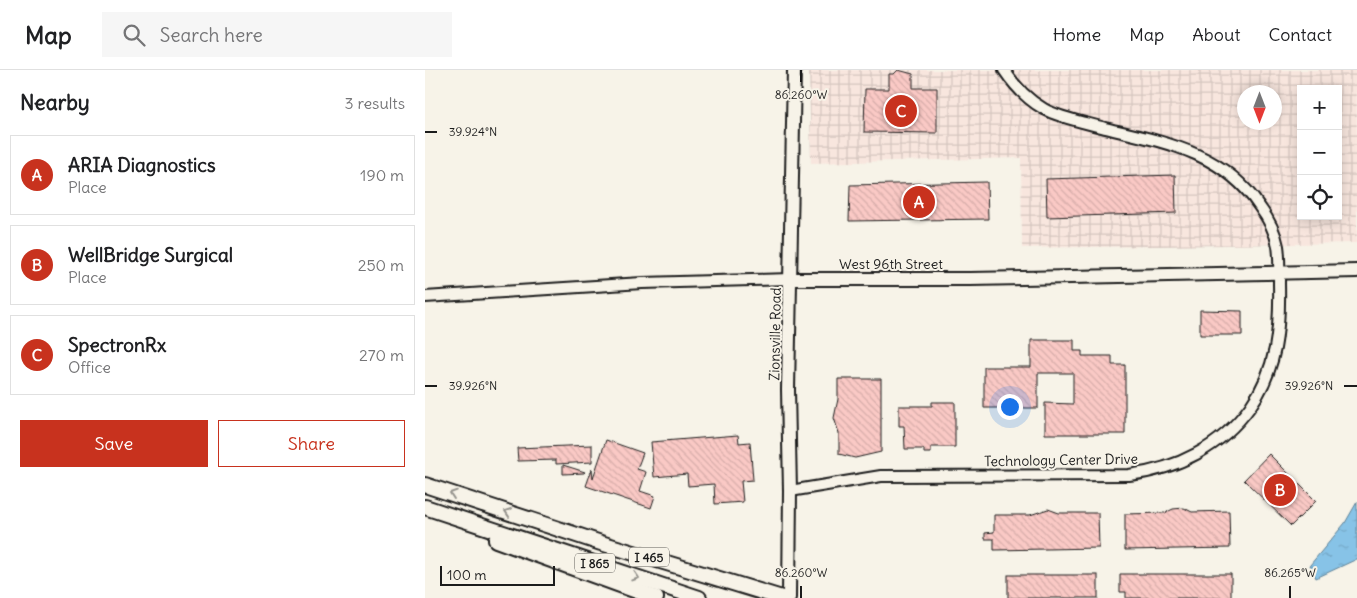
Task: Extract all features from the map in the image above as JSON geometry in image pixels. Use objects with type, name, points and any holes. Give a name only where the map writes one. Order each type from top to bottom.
[{"type":"highway","name":"I 465","points":[[425,484],[535,521],[782,598]]},
{"type":"highway","name":"I 865","points":[[427,511],[492,534],[699,598]]},
{"type":"highway","name":"I 865","points":[[535,521],[598,548],[751,598]]},
{"type":"highway","name":"I 465","points":[[492,534],[655,598]]},
{"type":"main road","name":"Zionsville Road","points":[[789,598],[790,491],[788,390],[794,70]]},
{"type":"main road","name":"West 96th Street","points":[[791,279],[970,279],[1357,271]]},
{"type":"street","name":"Technology Center Drive","points":[[790,491],[881,476],[1129,475],[1159,470],[1181,462],[1204,450],[1227,433],[1241,419],[1263,385],[1274,359],[1279,330],[1278,246],[1271,222],[1249,191],[1219,165],[1176,146],[1044,110],[1014,85],[1004,70]]},
{"type":"street","name":"West 96th Street","points":[[425,297],[641,283],[791,279]]},
{"type":"shaded area","points":[[809,70],[1357,70],[1357,243],[1022,248],[1021,158],[811,163]]},
{"type":"water","points":[[1357,502],[1357,559],[1316,578],[1310,565],[1345,523]]},
{"type":"building","points":[[898,70],[913,74],[913,88],[937,88],[937,133],[864,132],[865,89],[889,89],[889,74],[894,74]]},
{"type":"building","points":[[1175,175],[1176,213],[1047,217],[1046,179]]},
{"type":"building","points":[[987,182],[988,219],[849,221],[850,185]]},
{"type":"building","points":[[1200,310],[1242,311],[1242,335],[1200,335]]},
{"type":"building","points":[[1031,340],[1074,340],[1074,351],[1082,351],[1082,356],[1112,356],[1112,365],[1125,365],[1125,434],[1045,434],[1045,403],[1073,404],[1073,373],[1038,373],[1038,408],[984,408],[984,367],[1031,367]]},
{"type":"building","points":[[838,379],[881,379],[881,452],[855,458],[839,454],[839,433],[834,418],[838,399]]},
{"type":"building","points":[[932,402],[955,402],[955,447],[931,447],[931,453],[924,453],[924,449],[905,449],[904,426],[899,426],[899,406],[932,406]]},
{"type":"building","points":[[738,435],[739,443],[750,442],[753,480],[741,481],[743,502],[715,504],[714,484],[688,486],[687,474],[654,477],[651,442]]},
{"type":"building","points":[[606,440],[643,453],[637,469],[646,472],[640,491],[655,496],[651,508],[586,486],[592,469],[593,478]]},
{"type":"building","points":[[592,445],[592,462],[556,464],[556,460],[518,461],[517,448]]},
{"type":"building","points":[[1269,454],[1316,501],[1291,526],[1244,480]]},
{"type":"building","points":[[563,465],[585,472],[563,474]]},
{"type":"building","points":[[1184,508],[1192,512],[1229,511],[1230,548],[1125,550],[1125,514],[1165,513],[1173,509]]},
{"type":"building","points":[[1048,509],[1059,513],[1098,513],[1099,548],[994,550],[994,539],[985,539],[985,533],[994,532],[994,515],[1030,515]]},
{"type":"building","points":[[1120,574],[1231,574],[1231,598],[1126,598],[1126,592],[1120,592]]},
{"type":"building","points":[[1008,575],[1098,575],[1098,598],[1008,598]]},
{"type":"place","name":"SpectronRx","points":[[901,111]]},
{"type":"place","name":"ARIA Diagnostics","points":[[919,202]]},
{"type":"place","name":"WellBridge Surgical","points":[[1280,490]]}]
